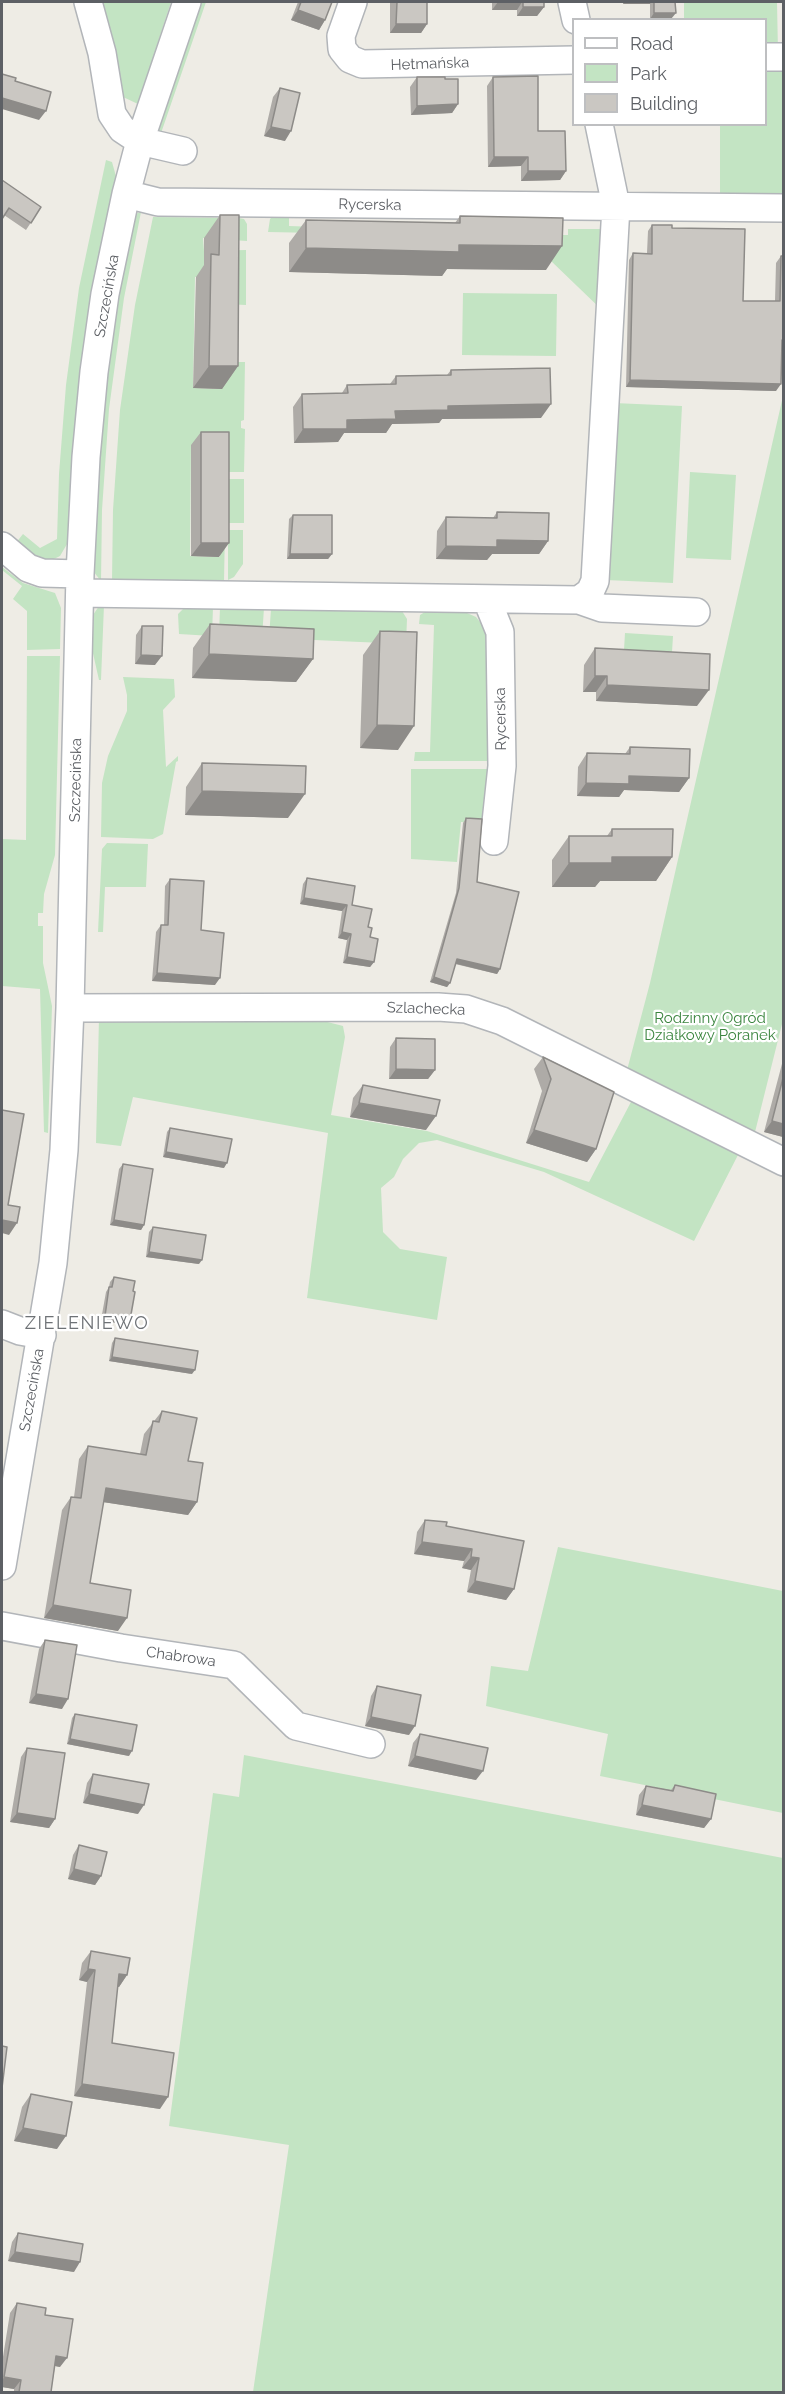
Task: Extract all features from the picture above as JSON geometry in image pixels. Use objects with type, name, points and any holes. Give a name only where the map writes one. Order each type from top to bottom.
[{"type":"street","points":[[88,2],[102,53],[112,114],[122,129],[140,141],[183,151]]},
{"type":"street","name":"Szczecińska","points":[[2,1566],[53,1263],[64,1150],[70,1008],[80,584],[86,457],[94,372],[105,294],[126,194],[140,141],[187,2]]},
{"type":"street","name":"Hetmańska","points":[[353,2],[341,36],[342,49],[350,59],[363,64],[572,60]]},
{"type":"street","points":[[572,2],[576,18]]},
{"type":"street","points":[[767,57],[783,57]]},
{"type":"street","points":[[579,600],[590,592],[595,581],[615,206],[599,126]]},
{"type":"street","name":"Rycerska","points":[[126,194],[158,202],[783,208]]},
{"type":"street","points":[[2,546],[28,568],[80,584],[487,600],[579,600],[602,608],[696,612]]},
{"type":"street","name":"Rycerska","points":[[487,600],[500,632],[502,765],[494,841]]},
{"type":"street","name":"Szlachecka","points":[[70,1008],[438,1007],[466,1009],[502,1021],[783,1162]]},
{"type":"street","points":[[2,1323],[20,1331],[42,1335]]},
{"type":"street","name":"Chabrowa","points":[[2,1626],[121,1648],[234,1665],[296,1726],[371,1744]]},
{"type":"green space","points":[[97,2],[171,2],[138,104],[123,97]]},
{"type":"green space","points":[[198,2],[206,2],[159,139],[156,135]]},
{"type":"green space","points":[[684,2],[777,2],[778,53],[767,53],[767,18],[684,18]]},
{"type":"green space","points":[[783,62],[783,201],[720,200],[720,126],[767,126],[767,63]]},
{"type":"green space","points":[[106,160],[112,162],[117,180],[70,539],[60,556],[42,563],[15,544],[23,534],[40,548],[57,539],[66,385],[79,288]]},
{"type":"green space","points":[[141,212],[124,298],[109,409],[102,510],[101,581],[93,571],[93,510],[109,336],[135,214]]},
{"type":"green space","points":[[289,213],[289,226],[318,227],[318,233],[268,232],[270,219],[275,214]]},
{"type":"green space","points":[[153,217],[239,218],[244,219],[247,224],[247,241],[203,238],[204,251],[246,250],[246,305],[224,304],[225,277],[195,277],[193,388],[222,389],[223,362],[245,362],[244,420],[241,421],[241,428],[245,429],[244,472],[220,472],[220,445],[191,445],[190,556],[220,557],[220,530],[225,530],[224,581],[112,580],[113,510],[120,410],[135,305]]},
{"type":"green space","points":[[568,229],[608,229],[604,312],[550,260],[551,235],[568,235]]},
{"type":"green space","points":[[463,293],[557,294],[556,356],[462,355]]},
{"type":"green space","name":"Rodzinny Ogród Działkowy Poranek","points":[[783,396],[784,1016],[754,1136],[626,1074],[650,983]]},
{"type":"green space","points":[[614,403],[682,406],[673,583],[606,580]]},
{"type":"green space","points":[[690,472],[736,475],[731,560],[686,558]]},
{"type":"green space","points":[[220,479],[244,479],[244,523],[220,523]]},
{"type":"green space","points":[[228,530],[243,530],[243,564],[234,577],[228,580]]},
{"type":"green space","points":[[2,567],[23,583],[55,593],[61,608],[60,649],[27,650],[27,611],[13,599],[22,586],[2,570]]},
{"type":"green space","points":[[104,605],[101,680],[99,680],[90,640],[91,618],[99,606]]},
{"type":"green space","points":[[185,607],[213,607],[212,636],[179,634],[178,614]]},
{"type":"green space","points":[[220,607],[264,608],[262,638],[219,636]]},
{"type":"green space","points":[[271,609],[402,611],[407,619],[406,644],[269,638]]},
{"type":"green space","points":[[428,610],[467,613],[476,617],[489,633],[494,761],[414,761],[415,752],[430,752],[434,625],[419,624],[420,615]]},
{"type":"green space","points":[[625,633],[673,636],[672,652],[624,650]]},
{"type":"green space","points":[[27,656],[60,656],[55,855],[44,894],[43,913],[38,913],[38,926],[43,926],[43,963],[52,1006],[48,1133],[44,1132],[40,989],[2,986],[2,839],[26,840]]},
{"type":"green space","points":[[123,677],[174,679],[175,697],[163,710],[166,767],[178,756],[178,761],[163,834],[153,839],[101,837],[102,783],[108,756],[127,711],[127,695]]},
{"type":"green space","points":[[411,769],[489,769],[482,823],[461,822],[457,862],[411,859]]},
{"type":"green space","points":[[107,843],[148,844],[146,887],[105,887],[103,932],[98,932],[102,849]]},
{"type":"green space","points":[[99,1018],[312,1018],[343,1026],[345,1037],[331,1115],[427,1131],[589,1182],[632,1100],[739,1153],[694,1241],[544,1172],[437,1140],[419,1143],[403,1159],[394,1177],[381,1188],[383,1232],[400,1249],[447,1257],[437,1320],[307,1298],[328,1133],[133,1097],[121,1146],[96,1143]]},
{"type":"green space","points":[[558,1547],[783,1591],[783,1813],[600,1776],[608,1734],[486,1706],[491,1666],[528,1671]]},
{"type":"green space","points":[[244,1755],[783,1858],[783,2392],[253,2392],[289,2145],[169,2126],[213,1793],[239,1797]]},
{"type":"building","points":[[301,2],[332,2],[325,20],[298,10]]},
{"type":"building","points":[[397,2],[427,2],[427,24],[396,24]]},
{"type":"building","points":[[523,2],[544,2],[544,7],[523,7]]},
{"type":"building","points":[[654,2],[675,2],[676,13],[654,13]]},
{"type":"building","points":[[2,74],[16,78],[15,81],[51,92],[46,111],[2,98]]},
{"type":"building","points":[[538,76],[538,131],[565,131],[566,171],[528,171],[528,157],[494,157],[493,77]]},
{"type":"building","points":[[417,77],[458,79],[458,104],[417,106]]},
{"type":"building","points":[[280,88],[300,93],[291,131],[271,127]]},
{"type":"building","points":[[2,180],[41,207],[31,223],[9,208],[2,219]]},
{"type":"building","points":[[220,215],[239,215],[238,366],[209,366],[211,254],[219,255]]},
{"type":"building","points":[[460,216],[563,218],[562,246],[459,245],[459,252],[306,248],[306,220],[460,223]]},
{"type":"building","points":[[652,225],[672,225],[672,228],[745,229],[743,301],[780,301],[781,256],[783,256],[781,384],[630,380],[633,253],[652,254]]},
{"type":"building","points":[[550,368],[551,404],[448,406],[448,410],[395,411],[396,419],[347,420],[347,429],[303,429],[302,394],[348,393],[347,385],[396,384],[396,376],[451,375],[451,370]]},
{"type":"building","points":[[201,432],[229,432],[229,543],[201,543]]},
{"type":"building","points":[[497,512],[549,513],[548,541],[497,540],[497,547],[446,546],[446,517],[497,518]]},
{"type":"building","points":[[293,515],[332,515],[332,554],[290,554]]},
{"type":"building","points":[[210,624],[314,629],[313,659],[209,654]]},
{"type":"building","points":[[142,626],[163,626],[162,656],[141,655]]},
{"type":"building","points":[[380,631],[417,632],[414,726],[377,725]]},
{"type":"building","points":[[595,648],[710,654],[709,690],[607,685],[607,676],[595,676]]},
{"type":"building","points":[[630,747],[690,749],[689,778],[629,776],[629,784],[586,783],[587,753],[630,754]]},
{"type":"building","points":[[202,763],[306,766],[305,794],[202,791]]},
{"type":"building","points":[[466,818],[482,819],[477,882],[519,892],[500,969],[457,959],[450,983],[434,977],[459,888]]},
{"type":"building","points":[[612,829],[673,829],[672,857],[612,857],[612,863],[569,863],[569,836],[612,836]]},
{"type":"building","points":[[307,878],[355,886],[352,905],[372,909],[368,927],[372,928],[370,937],[378,939],[374,962],[347,957],[351,934],[342,932],[347,905],[304,898]]},
{"type":"building","points":[[170,879],[204,881],[201,930],[224,933],[220,978],[157,973],[161,925],[168,925]]},
{"type":"building","points":[[396,1038],[435,1039],[435,1070],[396,1069]]},
{"type":"building","points":[[543,1057],[614,1092],[596,1149],[534,1130],[551,1079]]},
{"type":"building","points":[[783,1078],[783,1124],[772,1121]]},
{"type":"building","points":[[363,1085],[440,1100],[436,1116],[359,1103]]},
{"type":"building","points":[[2,1110],[24,1114],[8,1205],[20,1207],[17,1223],[2,1220]]},
{"type":"building","points":[[170,1128],[232,1139],[227,1163],[166,1152]]},
{"type":"building","points":[[123,1164],[153,1169],[144,1225],[114,1220]]},
{"type":"building","points":[[153,1227],[206,1235],[202,1260],[149,1252]]},
{"type":"building","points":[[114,1277],[135,1281],[130,1320],[105,1316],[109,1287],[112,1287]]},
{"type":"building","points":[[115,1338],[198,1351],[195,1370],[112,1357]]},
{"type":"building","points":[[162,1411],[197,1418],[188,1461],[203,1463],[197,1502],[106,1488],[90,1583],[131,1590],[127,1618],[53,1605],[71,1497],[81,1498],[88,1446],[146,1455],[153,1421],[159,1422]]},
{"type":"building","points":[[425,1520],[447,1522],[446,1526],[524,1541],[514,1589],[475,1581],[479,1558],[471,1557],[472,1549],[422,1542]]},
{"type":"building","points":[[45,1640],[77,1645],[68,1699],[36,1694]]},
{"type":"building","points":[[377,1686],[421,1695],[415,1726],[371,1717]]},
{"type":"building","points":[[75,1714],[137,1725],[132,1751],[70,1739]]},
{"type":"building","points":[[420,1734],[488,1748],[483,1771],[415,1756]]},
{"type":"building","points":[[27,1748],[65,1753],[55,1819],[17,1813]]},
{"type":"building","points":[[93,1774],[149,1784],[144,1805],[89,1794]]},
{"type":"building","points":[[675,1785],[716,1794],[711,1819],[642,1805],[646,1786],[673,1791]]},
{"type":"building","points":[[79,1845],[107,1852],[101,1876],[74,1869]]},
{"type":"building","points":[[91,1951],[130,1958],[127,1975],[119,1974],[112,2043],[174,2053],[168,2097],[82,2084],[95,1970],[88,1969]]},
{"type":"building","points":[[2,2046],[7,2047],[2,2088]]},
{"type":"building","points":[[31,2094],[72,2102],[66,2136],[23,2128]]},
{"type":"building","points":[[18,2233],[83,2244],[80,2262],[15,2252]]},
{"type":"building","points":[[17,2303],[46,2308],[45,2315],[73,2319],[67,2358],[56,2356],[51,2392],[19,2392],[21,2380],[4,2377]]},
{"type":"district","name":"ZIELENIEWO","points":[[87,1324]]}]
